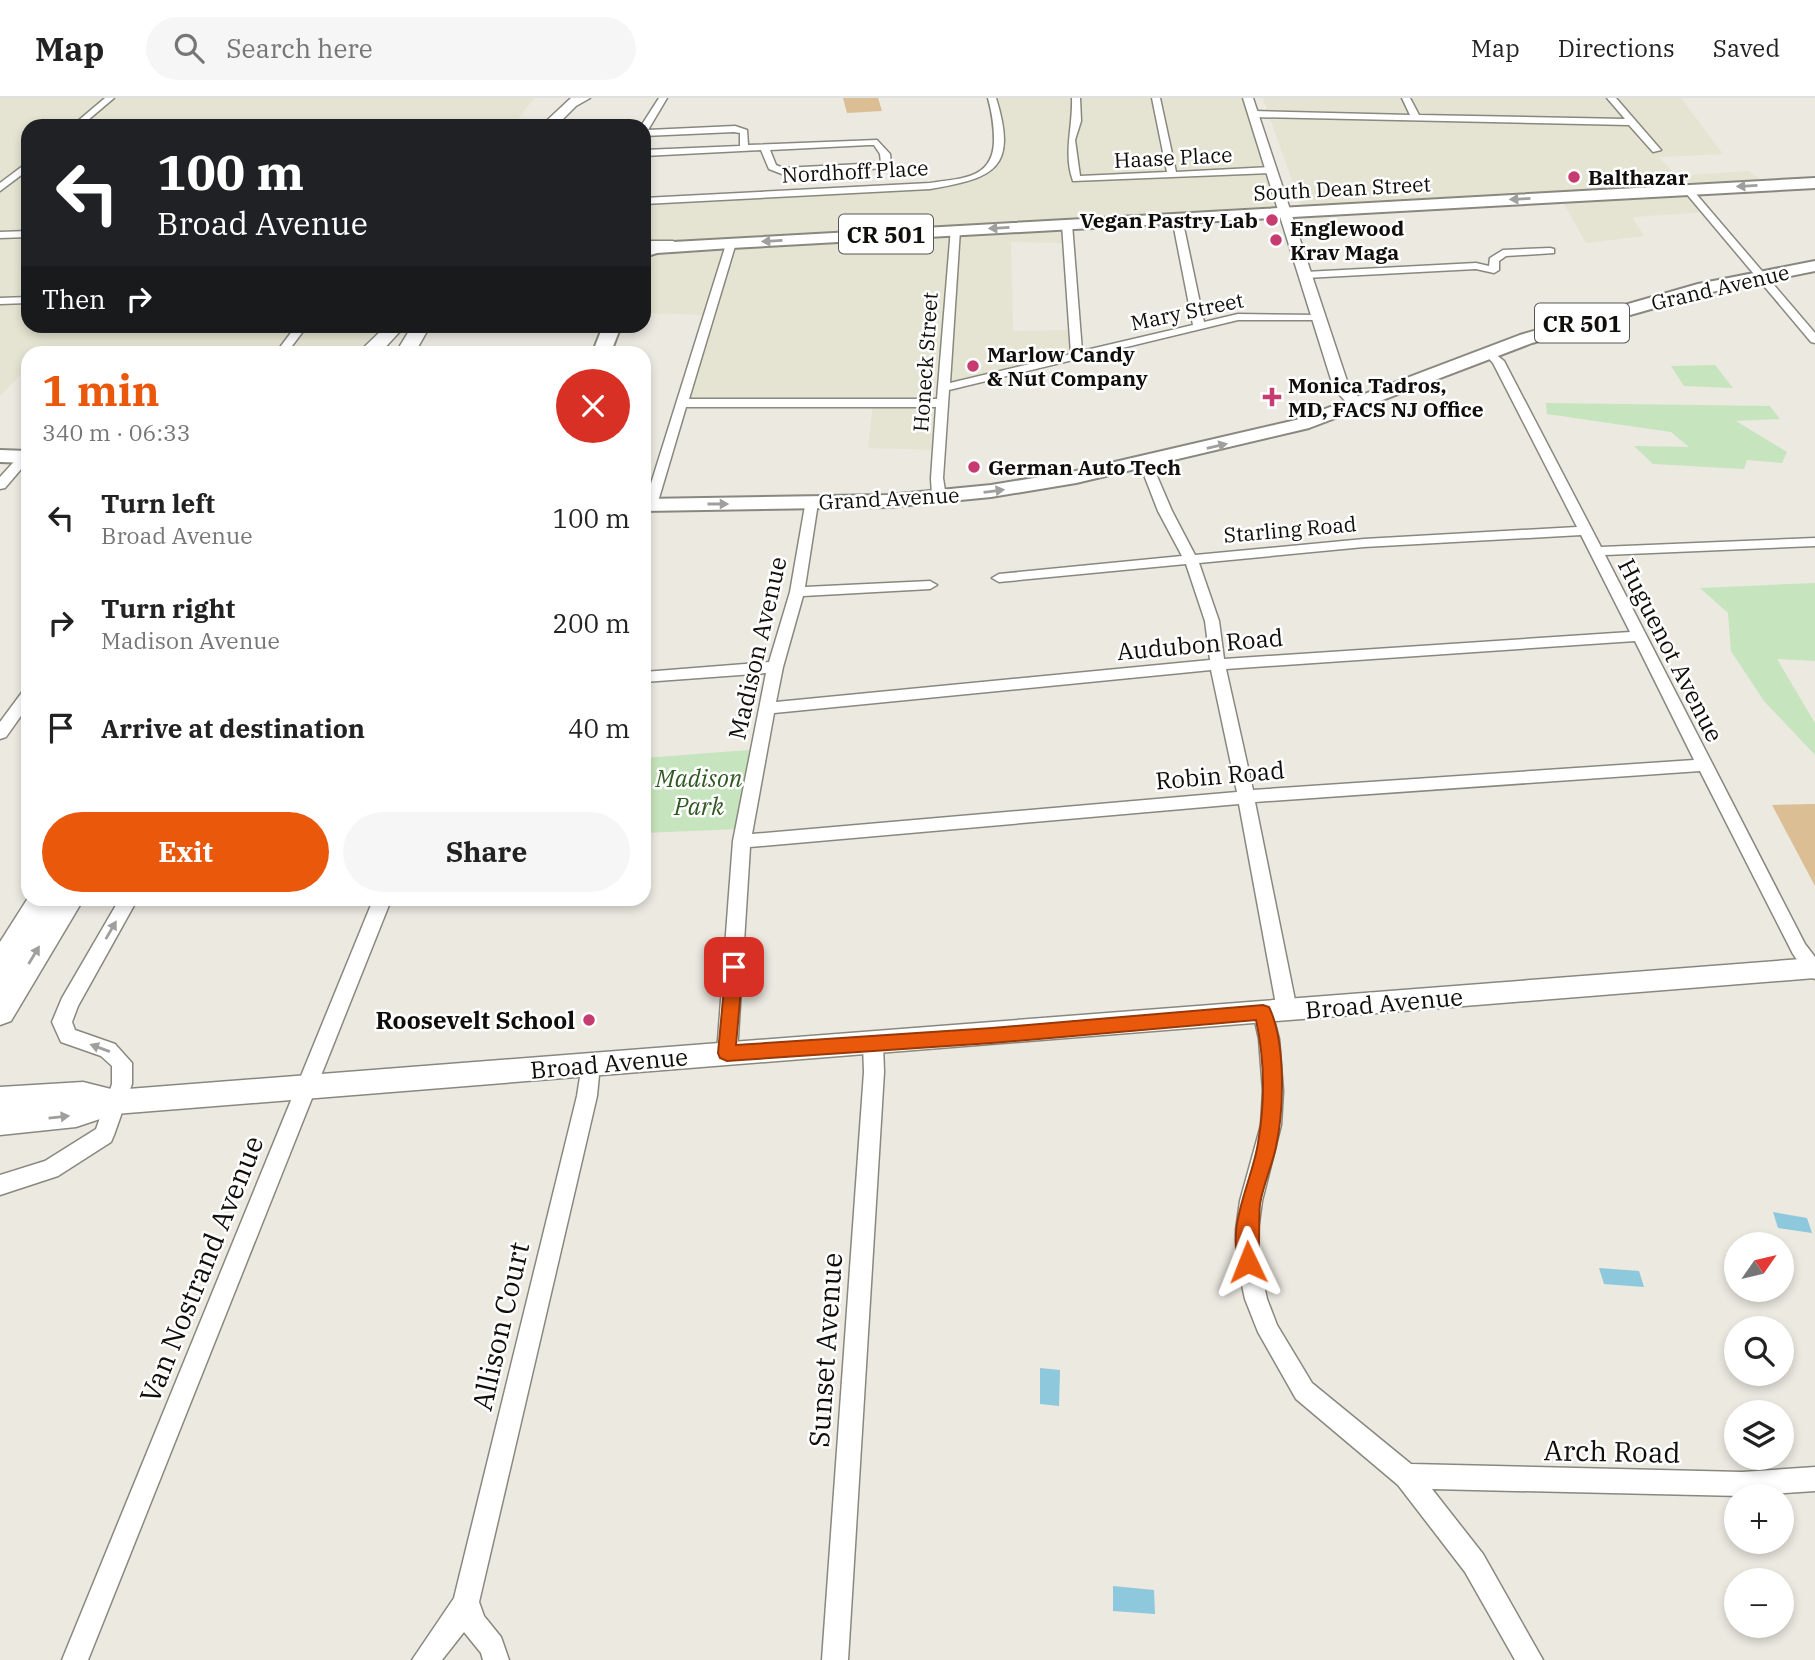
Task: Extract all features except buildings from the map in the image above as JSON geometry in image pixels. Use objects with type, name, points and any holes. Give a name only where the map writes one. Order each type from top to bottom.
[{"type":"highway","points":[[544,119],[565,98]]},
{"type":"highway","points":[[545,119],[583,98]]},
{"type":"highway","points":[[377,346],[389,333]]},
{"type":"highway","points":[[0,968],[39,906]]},
{"type":"highway","points":[[0,1011],[64,906]]},
{"type":"main road","name":"South Dean Street","points":[[651,249],[1815,183]]},
{"type":"main road","name":"Grand Avenue","points":[[651,505],[811,503],[939,497],[1016,488],[1145,462],[1286,429],[1489,352],[1677,295],[1815,266]]},
{"type":"main road","points":[[0,456],[21,457]]},
{"type":"street","points":[[84,119],[110,98]]},
{"type":"street","points":[[651,119],[663,98]]},
{"type":"street","name":"Nordhoff Place","points":[[651,201],[939,185],[966,180],[983,174],[993,166],[998,154],[998,118],[992,98]]},
{"type":"street","name":"Haase Place","points":[[1076,98],[1077,121],[1071,139],[1076,179],[1272,173]]},
{"type":"street","points":[[1156,98],[1172,175]]},
{"type":"street","points":[[1248,98],[1342,389],[1357,404]]},
{"type":"street","points":[[1406,98],[1417,118]]},
{"type":"street","points":[[1611,98],[1656,150]]},
{"type":"street","points":[[1253,114],[1632,122]]},
{"type":"street","points":[[651,131],[735,128],[744,132],[744,149]]},
{"type":"street","points":[[651,153],[869,142],[877,143],[885,154],[885,166],[794,172],[772,167],[765,148]]},
{"type":"street","points":[[0,188],[21,171]]},
{"type":"street","points":[[794,172],[797,193]]},
{"type":"street","points":[[1688,190],[1815,340]]},
{"type":"street","points":[[1177,218],[1199,327]]},
{"type":"street","points":[[1067,224],[1077,356]]},
{"type":"street","name":"Honeck Street","points":[[939,497],[937,478],[954,230]]},
{"type":"street","points":[[0,235],[21,234]]},
{"type":"street","points":[[651,493],[731,243]]},
{"type":"street","points":[[1305,275],[1476,266],[1493,270],[1494,260],[1503,253],[1550,251]]},
{"type":"street","points":[[0,301],[21,300]]},
{"type":"street","name":"Mary Street","points":[[943,388],[1249,316],[1319,318]]},
{"type":"street","name":"Huguenot Avenue","points":[[1489,352],[1498,360],[1799,949],[1814,969]]},
{"type":"street","points":[[681,402],[942,403]]},
{"type":"street","points":[[0,485],[21,462]]},
{"type":"street","points":[[1145,462],[1165,511],[1191,559],[1212,621],[1217,664],[1246,797],[1275,1011],[1269,1039],[1273,1091],[1269,1135],[1251,1201],[1247,1230],[1248,1262],[1256,1299],[1269,1332],[1304,1391],[1407,1476],[1475,1563],[1530,1660]]},
{"type":"street","name":"Madison Avenue","points":[[727,1053],[741,841],[775,667],[797,592],[811,503]]},
{"type":"street","name":"Starling Road","points":[[999,578],[1354,544],[1585,531]]},
{"type":"street","points":[[1595,551],[1815,542]]},
{"type":"street","points":[[797,592],[930,585]]},
{"type":"street","name":"Audubon Road","points":[[767,708],[1217,664],[1638,636]]},
{"type":"street","points":[[651,676],[775,667]]},
{"type":"street","points":[[0,733],[21,704]]},
{"type":"street","name":"Robin Road","points":[[741,841],[1246,797],[1704,765]]},
{"type":"street","points":[[0,1185],[51,1169],[104,1135],[123,1077],[122,1063],[108,1050],[68,1036],[62,1022],[69,1004],[125,906]]},
{"type":"street","name":"Van Nostrand Avenue","points":[[75,1660],[380,906]]},
{"type":"street","name":"Broad Avenue","points":[[0,1123],[76,1115],[115,1102],[1814,969]]},
{"type":"street","name":"Sunset Avenue","points":[[835,1660],[874,1072],[873,1044]]},
{"type":"street","name":"Allison Court","points":[[425,1660],[454,1624],[466,1602],[587,1097],[590,1064]]},
{"type":"street","name":"Broad Avenue","points":[[0,1099],[83,1094],[115,1102]]},
{"type":"street","name":"Arch Road","points":[[1407,1476],[1742,1484],[1815,1479]]},
{"type":"street","points":[[466,1602],[474,1624],[492,1646],[496,1660]]},
{"type":"shaded area","points":[[0,98],[534,98],[518,119],[21,119],[21,333],[375,333],[367,346],[21,346],[21,374],[0,396]]},
{"type":"shaded area","points":[[992,98],[1248,98],[1284,211],[1068,224],[1069,243],[1011,242],[1013,331],[1075,330],[1077,356],[943,388],[938,450],[868,448],[873,403],[681,403],[709,315],[651,313],[651,201],[930,186],[978,176],[996,160]]},
{"type":"shaded area","points":[[1263,98],[1681,98],[1723,154],[1659,157],[1677,176],[1749,171],[1769,186],[1690,190],[1707,212],[1632,217],[1644,236],[1586,243],[1560,197],[1303,212]]},
{"type":"green space","points":[[1715,365],[1733,388],[1684,386],[1671,366]]},
{"type":"green space","points":[[1546,403],[1770,406],[1780,419],[1736,421],[1787,452],[1782,463],[1747,460],[1744,469],[1653,464],[1634,446],[1689,447],[1671,432],[1547,414]]},
{"type":"green space","points":[[1815,583],[1815,661],[1777,659],[1815,723],[1815,755],[1764,701],[1731,651],[1728,613],[1700,588]]},
{"type":"green space","name":"Madison Park","points":[[749,750],[737,829],[651,833],[651,757]]},
{"type":"water","points":[[1773,1212],[1807,1218],[1812,1233],[1778,1228]]},
{"type":"water","points":[[1599,1268],[1639,1271],[1644,1287],[1604,1284]]},
{"type":"water","points":[[1040,1368],[1060,1370],[1059,1406],[1040,1404]]},
{"type":"water","points":[[1113,1586],[1154,1590],[1155,1614],[1113,1611]]},
{"type":"place","name":"Balthazar","points":[[1574,177]]},
{"type":"place","name":"Vegan Pastry Lab","points":[[1272,220]]},
{"type":"place","name":"Englewood Krav Maga","points":[[1276,240]]},
{"type":"place","name":"Marlow Candy & Nut Company","points":[[973,366]]},
{"type":"place","name":"Monica Tadros, MD, FACS NJ Office","points":[[1272,397]]},
{"type":"place","name":"German Auto Tech","points":[[974,467]]},
{"type":"place","name":"Roosevelt School","points":[[589,1020]]},
{"type":"route","points":[[734,967],[727,1024],[727,1053],[992,1035],[1263,1012],[1269,1039],[1273,1091],[1271,1125],[1251,1201],[1247,1230],[1248,1262]]}]
